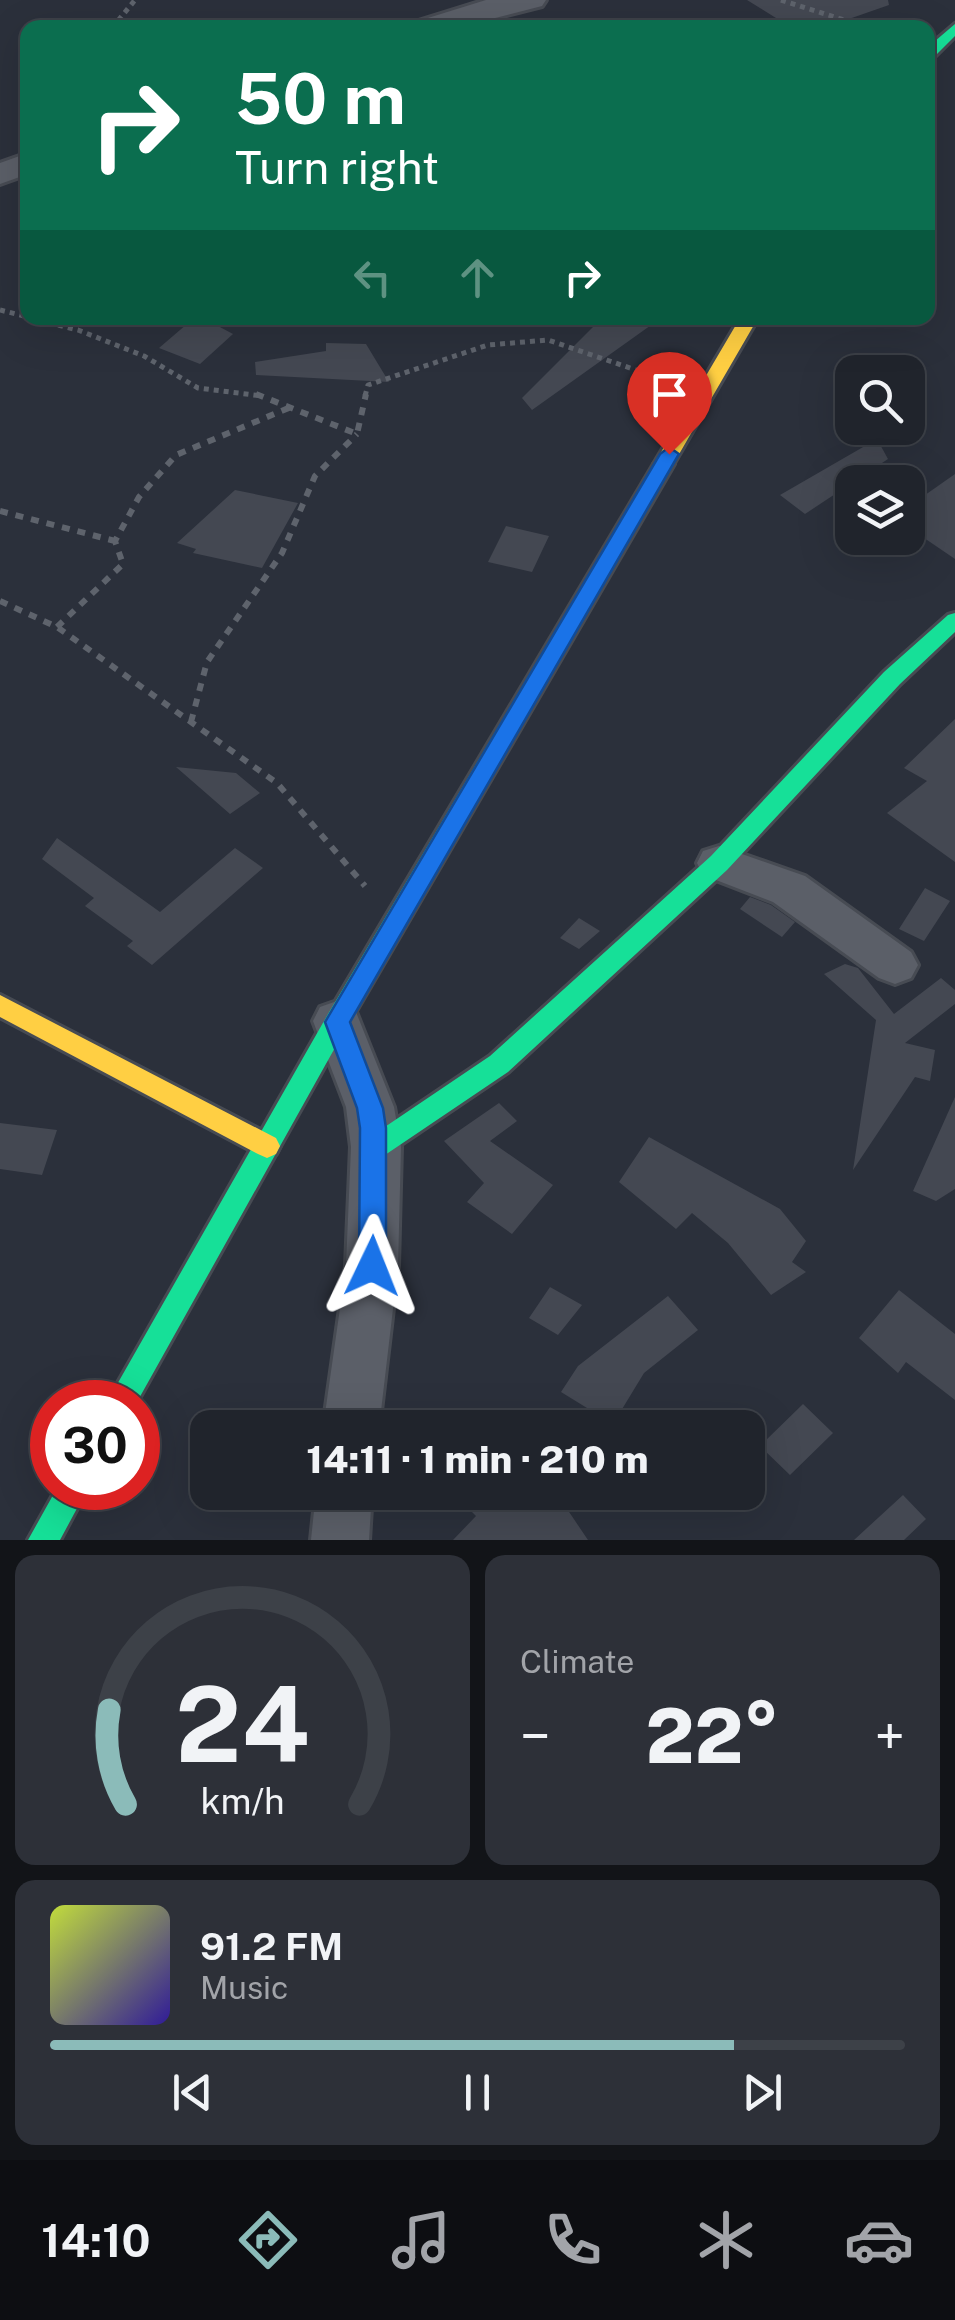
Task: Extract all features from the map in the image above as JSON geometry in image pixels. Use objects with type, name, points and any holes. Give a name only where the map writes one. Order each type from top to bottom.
[{"type":"main road","points":[[935,48],[955,28]]},
{"type":"main road","points":[[133,1380],[396,920],[745,325]]},
{"type":"main road","points":[[376,1148],[499,1064],[719,863],[892,678],[955,620]]},
{"type":"main road","points":[[0,1005],[266,1146]]},
{"type":"main road","points":[[43,1540],[60,1510]]},
{"type":"street","points":[[461,20],[501,3],[532,0]]},
{"type":"street","points":[[719,863],[789,890],[895,965]]},
{"type":"street","points":[[337,1022],[370,1108],[376,1148],[372,1266],[353,1410]]},
{"type":"street","points":[[340,1540],[342,1510]]},
{"type":"path","points":[[119,20],[135,0]]},
{"type":"path","points":[[780,0],[844,20]]},
{"type":"path","points":[[59,325],[144,356],[198,388],[254,393],[357,434]]},
{"type":"path","points":[[191,722],[207,662],[282,553],[315,476],[357,434],[368,385],[488,346],[548,340],[705,394]]},
{"type":"path","points":[[58,627],[122,564],[115,541],[139,497],[176,455],[292,406]]},
{"type":"path","points":[[0,511],[115,541]]},
{"type":"path","points":[[0,601],[58,627],[276,783],[396,920]]},
{"type":"building","points":[[747,0],[888,0],[889,5],[846,20],[779,20]]},
{"type":"building","points":[[186,325],[216,325],[233,334],[200,364],[159,348]]},
{"type":"building","points":[[595,325],[651,325],[532,410],[522,398]]},
{"type":"building","points":[[326,343],[366,344],[389,382],[256,375],[255,362],[326,351]]},
{"type":"building","points":[[867,445],[880,445],[888,459],[879,465],[835,465],[835,494],[805,514],[780,495]]},
{"type":"building","points":[[955,474],[955,559],[925,539],[925,495]]},
{"type":"building","points":[[235,490],[298,503],[262,568],[193,553],[196,549],[177,543]]},
{"type":"building","points":[[506,526],[549,536],[532,572],[488,562]]},
{"type":"building","points":[[955,719],[955,862],[887,813],[927,781],[904,768]]},
{"type":"building","points":[[176,767],[236,773],[260,793],[230,814]]},
{"type":"building","points":[[57,838],[160,912],[235,848],[263,868],[152,965],[127,946],[133,941],[85,906],[94,898],[42,859]]},
{"type":"building","points":[[925,888],[950,901],[924,941],[899,929]]},
{"type":"building","points":[[750,897],[771,905],[795,922],[782,937],[740,909]]},
{"type":"building","points":[[579,918],[600,931],[579,949],[560,938]]},
{"type":"building","points":[[845,964],[858,968],[894,1014],[941,978],[955,990],[955,1004],[905,1043],[935,1050],[930,1081],[915,1077],[853,1170],[876,1020],[824,974]]},
{"type":"building","points":[[955,1097],[955,1189],[936,1201],[913,1191]]},
{"type":"building","points":[[499,1103],[517,1121],[490,1141],[553,1185],[512,1234],[467,1202],[484,1183],[444,1141]]},
{"type":"building","points":[[0,1123],[57,1130],[42,1175],[0,1169]]},
{"type":"building","points":[[649,1137],[780,1209],[806,1241],[792,1262],[806,1272],[771,1295],[728,1243],[692,1213],[676,1229],[619,1182]]},
{"type":"building","points":[[550,1287],[582,1305],[558,1335],[529,1318]]},
{"type":"building","points":[[899,1290],[955,1334],[955,1400],[906,1362],[898,1373],[859,1338]]},
{"type":"building","points":[[668,1296],[698,1330],[644,1373],[622,1410],[590,1410],[561,1392],[578,1366]]},
{"type":"building","points":[[803,1404],[833,1433],[790,1475],[765,1451],[765,1441]]},
{"type":"building","points":[[903,1495],[926,1519],[904,1540],[854,1540]]},
{"type":"building","points":[[470,1510],[568,1510],[588,1540],[453,1540],[476,1516]]},
{"type":"traffic: fast","points":[[935,48],[955,28]]},
{"type":"traffic: fast","points":[[133,1380],[337,1021],[664,464]]},
{"type":"traffic: fast","points":[[376,1147],[499,1064],[719,863],[892,678],[955,620]]},
{"type":"traffic: fast","points":[[43,1540],[60,1510]]},
{"type":"traffic: slow","points":[[664,464],[745,325]]},
{"type":"traffic: slow","points":[[0,1005],[267,1146]]},
{"type":"route","points":[[372,1266],[376,1148],[370,1108],[337,1022],[669,454]]}]
